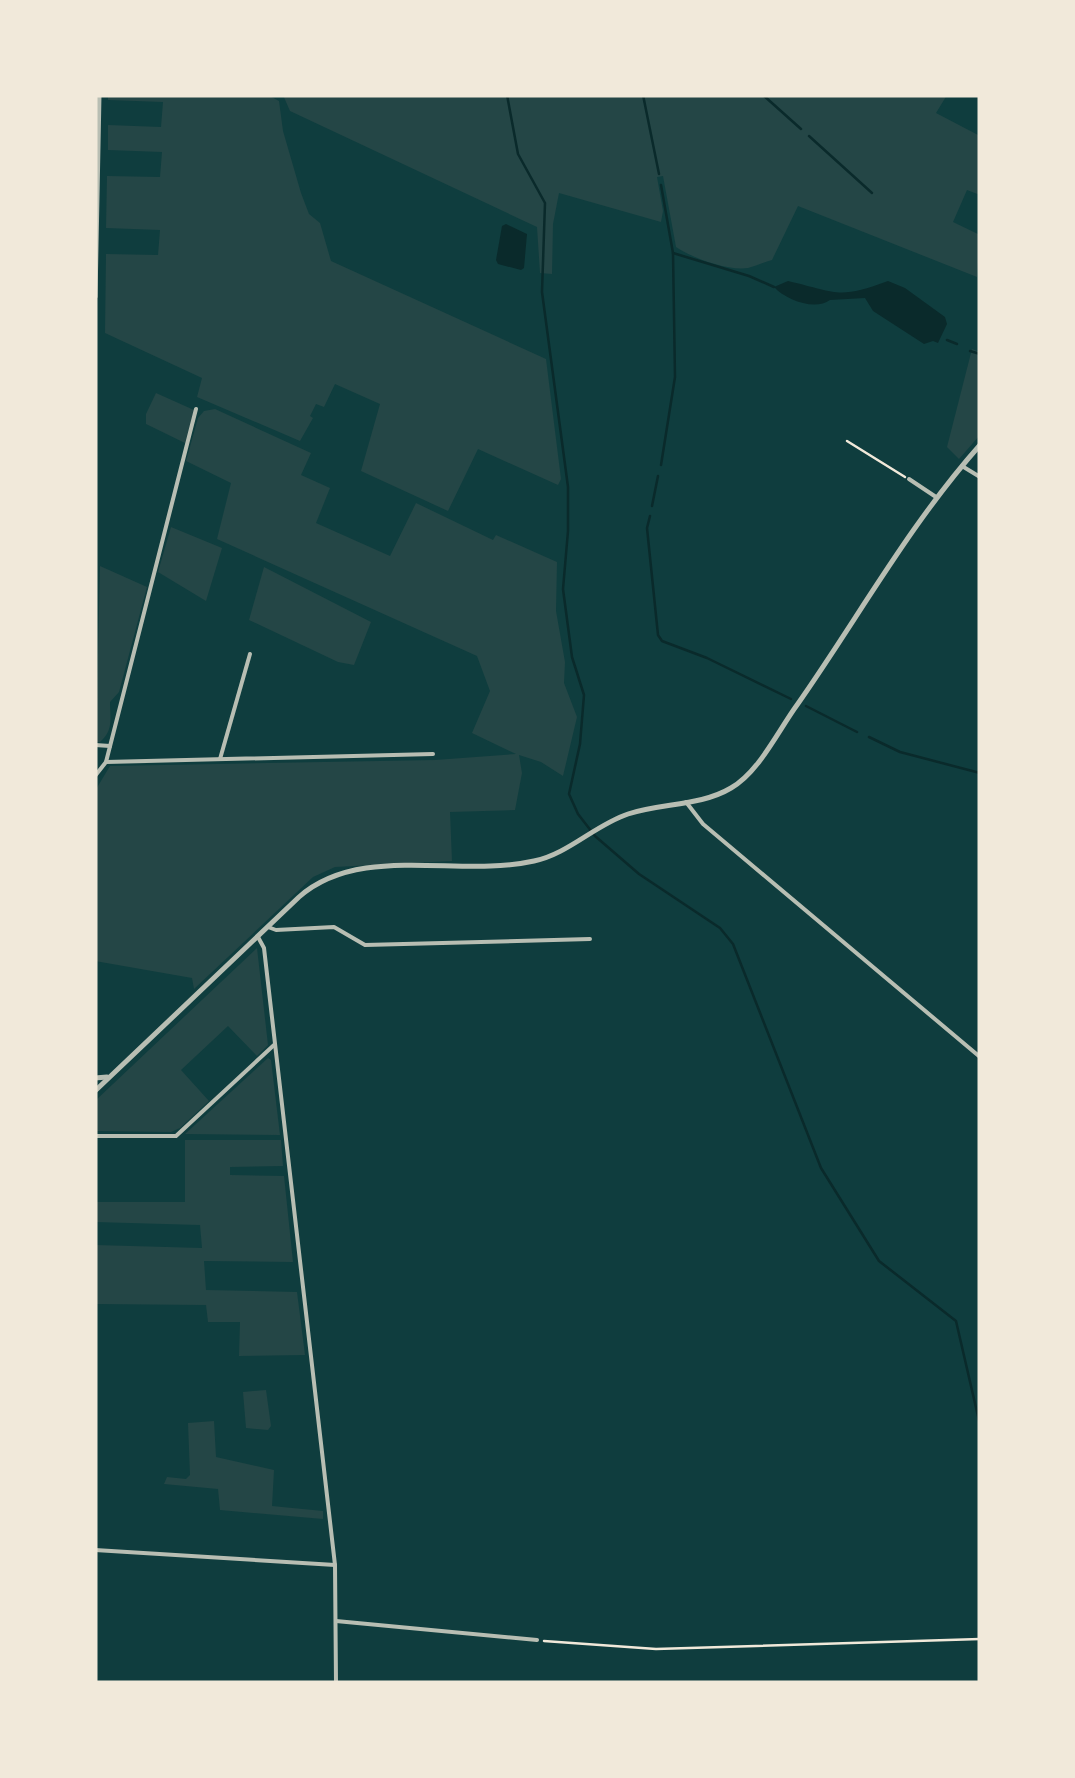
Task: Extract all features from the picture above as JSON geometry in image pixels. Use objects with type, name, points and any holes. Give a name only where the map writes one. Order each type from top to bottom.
[{"type":"street","points":[[95,297],[99,95]]},
{"type":"street","points":[[95,776],[106,762],[196,408]]},
{"type":"street","points":[[97,1088],[307,891],[341,872],[523,863],[546,857],[630,813],[730,789],[749,772],[936,498],[980,445]]},
{"type":"street","points":[[962,466],[980,477]]},
{"type":"street","points":[[909,479],[936,498]]},
{"type":"street","points":[[220,760],[250,654]]},
{"type":"street","points":[[95,745],[110,746]]},
{"type":"street","points":[[106,762],[433,754]]},
{"type":"street","points":[[686,802],[703,824],[980,1057]]},
{"type":"street","points":[[268,927],[334,927],[365,945],[590,939]]},
{"type":"street","points":[[258,936],[264,948],[334,1565],[336,1683]]},
{"type":"street","points":[[95,1136],[176,1136],[274,1045]]},
{"type":"street","points":[[95,1078],[108,1077]]},
{"type":"street","points":[[95,1550],[334,1565]]},
{"type":"street","points":[[336,1621],[538,1640]]},
{"type":"path","points":[[847,441],[909,479]]},
{"type":"path","points":[[538,1640],[656,1649],[980,1639]]},
{"type":"shaded area","points":[[108,95],[268,95],[279,101],[283,131],[301,193],[309,214],[320,223],[331,261],[546,359],[561,479],[558,485],[478,449],[448,511],[361,471],[380,404],[335,384],[324,407],[316,404],[300,441],[197,397],[202,378],[105,333],[106,254],[158,255],[160,230],[106,228],[107,176],[160,177],[162,152],[108,150],[108,125],[161,127],[163,102],[108,100]]},
{"type":"shaded area","points":[[283,95],[947,95],[936,113],[980,136],[980,195],[967,190],[953,222],[980,235],[977,277],[798,206],[772,260],[748,268],[710,263],[676,247],[663,176],[657,177],[661,222],[559,193],[553,224],[552,274],[540,273],[537,227],[290,111]]},
{"type":"shaded area","points":[[506,224],[527,234],[521,270],[496,260],[502,226]]},
{"type":"shaded area","points":[[788,281],[847,292],[888,281],[905,288],[945,317],[947,324],[938,343],[924,344],[873,311],[865,298],[801,302],[774,287]]},
{"type":"shaded area","points":[[972,349],[980,352],[980,435],[959,459],[947,447]]},
{"type":"shaded area","points":[[156,393],[194,410],[185,443],[146,424],[146,414]]},
{"type":"shaded area","points":[[215,409],[311,453],[301,475],[330,488],[316,523],[390,556],[416,503],[493,540],[496,535],[557,562],[556,611],[565,662],[564,683],[577,717],[563,776],[541,762],[519,755],[522,773],[515,810],[450,812],[452,861],[335,867],[313,877],[194,989],[192,978],[95,961],[95,791],[110,766],[435,760],[516,754],[472,733],[490,691],[477,656],[217,539],[231,483],[186,461],[198,418],[204,411]]},
{"type":"shaded area","points":[[171,527],[222,548],[206,601],[158,572]]},
{"type":"shaded area","points":[[100,566],[147,587],[119,692],[110,702],[109,728],[96,742]]},
{"type":"shaded area","points":[[264,567],[371,622],[354,665],[338,662],[249,620]]},
{"type":"shaded area","points":[[257,948],[268,1045],[257,1056],[228,1026],[181,1070],[209,1101],[180,1128],[171,1132],[96,1131],[95,1101]]},
{"type":"shaded area","points":[[268,1058],[280,1135],[185,1134]]},
{"type":"shaded area","points":[[185,1140],[281,1140],[283,1166],[230,1167],[230,1175],[284,1176],[293,1262],[204,1261],[206,1290],[297,1292],[305,1355],[239,1356],[240,1322],[208,1322],[206,1305],[95,1304],[95,1245],[202,1248],[200,1225],[95,1222],[95,1202],[185,1202]]},
{"type":"shaded area","points":[[266,1390],[271,1426],[268,1430],[246,1428],[243,1392]]},
{"type":"shaded area","points":[[214,1421],[216,1457],[274,1470],[272,1506],[323,1511],[323,1519],[220,1510],[218,1489],[164,1484],[167,1477],[186,1479],[190,1475],[188,1423]]},
{"type":"waterway","points":[[507,95],[518,154],[545,203],[542,292],[568,487],[563,589],[572,657],[584,695],[580,744],[569,794],[595,836],[639,874],[720,928],[733,944],[821,1168],[879,1261],[956,1321],[980,1425]]},
{"type":"waterway","points":[[643,95],[659,174]]},
{"type":"waterway","points":[[763,95],[801,129]]},
{"type":"waterway","points":[[809,136],[872,193]]},
{"type":"waterway","points":[[661,185],[673,253],[675,377],[661,465]]},
{"type":"waterway","points":[[673,253],[774,287]]},
{"type":"waterway","points":[[947,340],[957,344]]},
{"type":"waterway","points":[[970,351],[980,354]]},
{"type":"waterway","points":[[652,506],[658,476]]},
{"type":"waterway","points":[[650,516],[647,528],[658,635],[662,641],[791,699]]},
{"type":"waterway","points":[[806,706],[857,732]]},
{"type":"waterway","points":[[869,737],[900,752],[980,773]]}]
